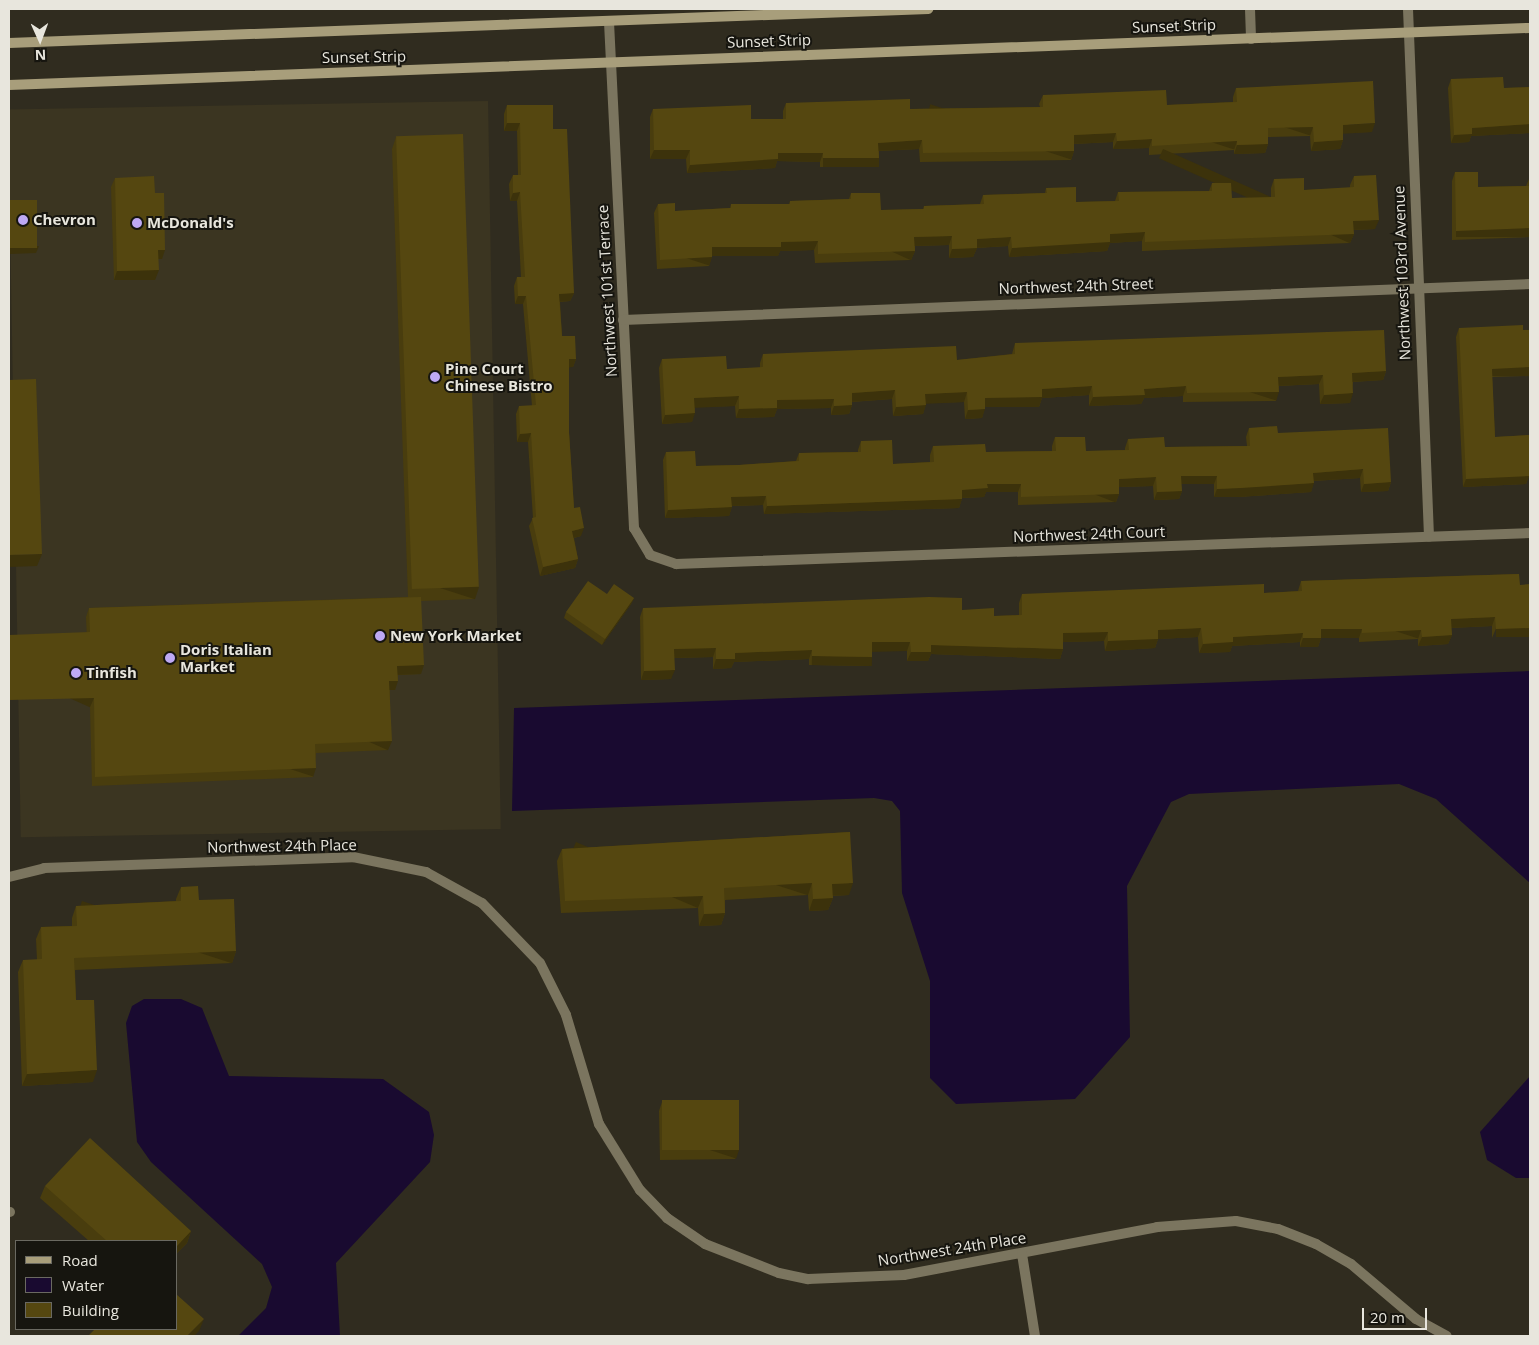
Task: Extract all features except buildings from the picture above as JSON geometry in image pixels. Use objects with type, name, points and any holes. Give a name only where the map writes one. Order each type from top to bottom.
[{"type":"street","name":"Sunset Strip","points":[[9,43],[928,9]]},
{"type":"street","points":[[1250,9],[1251,38]]},
{"type":"street","name":"Northwest 103rd Avenue","points":[[1408,9],[1417,288],[1429,537]]},
{"type":"street","name":"Northwest 101st Terrace","points":[[609,22],[634,528],[650,554]]},
{"type":"street","name":"Sunset Strip","points":[[9,85],[1530,28]]},
{"type":"street","name":"Northwest 24th Street","points":[[623,320],[1530,284]]},
{"type":"street","name":"Northwest 24th Court","points":[[650,554],[676,564],[1530,533]]},
{"type":"street","name":"Northwest 24th Place","points":[[9,877],[44,868],[353,857],[426,872],[482,903],[540,963],[556,988],[599,1124],[623,1167],[667,1218],[705,1244],[744,1262],[808,1279],[904,1274],[1201,1221],[1278,1229],[1351,1264],[1416,1319],[1447,1336]]},
{"type":"street","points":[[1022,1254],[1035,1336]]},
{"type":"shaded area","points":[[488,101],[501,829],[21,837],[9,109]]},
{"type":"water","points":[[1530,671],[1530,883],[1436,799],[1399,784],[1189,794],[1171,802],[1127,886],[1130,1037],[1075,1099],[956,1104],[930,1078],[930,981],[902,893],[900,811],[892,801],[874,798],[512,811],[514,708]]},
{"type":"water","points":[[144,999],[181,999],[202,1008],[229,1076],[383,1079],[429,1112],[434,1135],[430,1162],[336,1263],[340,1336],[238,1336],[266,1308],[272,1287],[262,1264],[151,1162],[137,1142],[126,1023],[132,1006]]},
{"type":"water","points":[[1530,1076],[1530,1178],[1516,1178],[1487,1160],[1480,1132]]},
{"type":"place","name":"Chevron","points":[[23,220]]},
{"type":"place","name":"McDonald's","points":[[137,223]]},
{"type":"place","name":"Pine Court Chinese Bistro","points":[[435,377]]},
{"type":"place","name":"New York Market","points":[[380,636]]},
{"type":"place","name":"Doris Italian Market","points":[[170,658]]},
{"type":"place","name":"Tinfish","points":[[76,673]]}]
